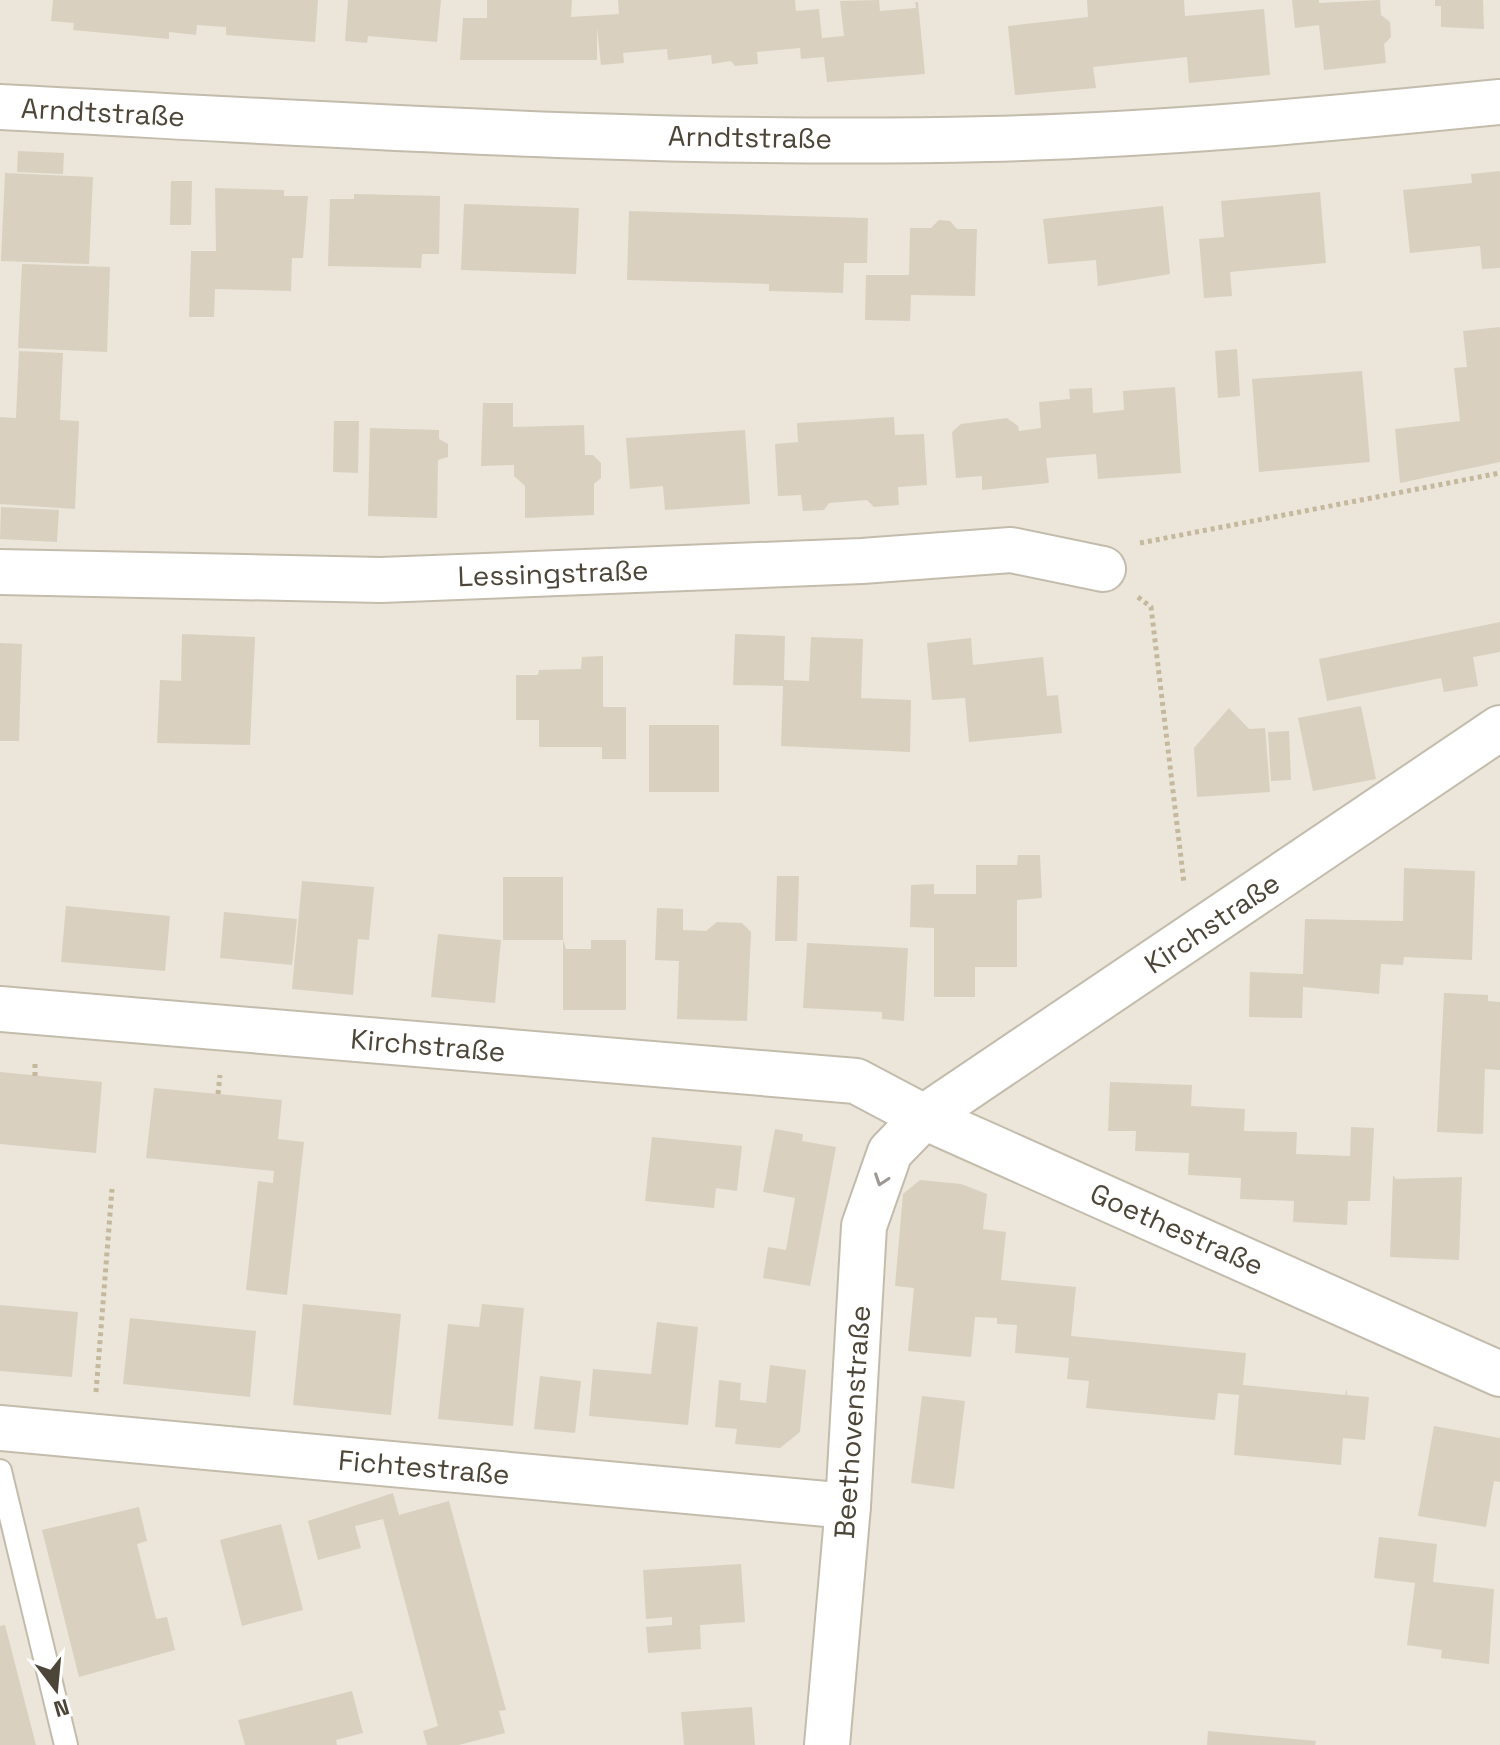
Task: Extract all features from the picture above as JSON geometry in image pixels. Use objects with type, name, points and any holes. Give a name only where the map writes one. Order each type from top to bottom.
[{"type":"street","name":"Arndtstraße","points":[[0,107],[673,137],[988,139],[1275,124],[1500,102]]},
{"type":"street","name":"Lessingstraße","points":[[0,572],[381,580],[862,561],[1011,550],[1103,569]]},
{"type":"street","name":"Kirchstraße","points":[[924,1117],[1500,728]]},
{"type":"street","name":"Kirchstraße","points":[[0,1009],[856,1081]]},
{"type":"street","name":"Goethestraße","points":[[856,1081],[924,1117],[1500,1374]]},
{"type":"street","name":"Beethovenstraße","points":[[827,1745],[848,1506],[864,1226],[890,1152],[924,1117]]},
{"type":"street","name":"Fichtestraße","points":[[0,1428],[848,1506]]},
{"type":"lane","points":[[0,1471],[66,1745]]},
{"type":"path","points":[[1191,938],[1151,607],[1103,569],[1144,540],[1500,473]]},
{"type":"path","points":[[92,1437],[112,1189]]},
{"type":"shaded area","points":[[0,0],[1500,0],[1500,1745],[0,1745]]},
{"type":"building","points":[[53,0],[318,0],[315,42],[226,35],[226,27],[197,25],[196,35],[169,32],[169,39],[73,30],[74,23],[51,21]]},
{"type":"building","points":[[348,0],[441,0],[437,42],[368,36],[367,43],[345,41]]},
{"type":"building","points":[[487,0],[572,0],[571,17],[619,14],[618,0],[795,0],[796,11],[819,9],[822,38],[844,36],[840,1],[879,0],[880,11],[916,8],[915,2],[918,2],[925,74],[827,82],[824,57],[801,59],[800,48],[757,52],[758,64],[735,66],[731,61],[712,64],[711,55],[668,60],[667,49],[623,53],[624,63],[601,65],[597,28],[597,60],[460,60],[463,18],[487,18]]},
{"type":"building","points":[[1087,0],[1184,0],[1185,16],[1264,9],[1270,75],[1189,83],[1187,57],[1093,67],[1096,88],[1015,95],[1008,26],[1088,17]]},
{"type":"building","points":[[1292,0],[1319,0],[1319,3],[1380,0],[1381,15],[1390,22],[1391,37],[1384,44],[1386,63],[1324,70],[1319,25],[1295,28]]},
{"type":"building","points":[[1435,0],[1483,0],[1484,29],[1441,27],[1441,6],[1435,6]]},
{"type":"building","points":[[18,151],[64,153],[63,174],[17,172]]},
{"type":"building","points":[[1500,171],[1500,268],[1482,269],[1480,246],[1410,253],[1403,190],[1472,183],[1471,174]]},
{"type":"building","points":[[5,173],[93,177],[89,264],[1,261]]},
{"type":"building","points":[[171,181],[192,181],[191,225],[170,225]]},
{"type":"building","points":[[215,188],[284,190],[284,196],[308,196],[303,258],[292,258],[291,291],[215,289],[214,317],[189,317],[191,251],[216,251]]},
{"type":"building","points":[[1320,192],[1326,263],[1230,272],[1232,296],[1204,298],[1199,239],[1224,237],[1221,201]]},
{"type":"building","points":[[354,194],[440,196],[439,254],[422,254],[421,268],[328,266],[330,199],[354,199]]},
{"type":"building","points":[[464,204],[579,208],[576,274],[461,270]]},
{"type":"building","points":[[1163,206],[1170,274],[1098,286],[1096,260],[1048,264],[1043,219]]},
{"type":"building","points":[[629,211],[868,218],[867,263],[844,263],[843,293],[769,291],[769,284],[627,280]]},
{"type":"building","points":[[939,220],[950,221],[957,229],[977,229],[975,296],[911,295],[910,321],[865,320],[866,275],[909,275],[910,228],[931,228]]},
{"type":"building","points":[[22,264],[110,267],[107,352],[18,348]]},
{"type":"building","points":[[1500,327],[1500,462],[1400,483],[1395,429],[1460,421],[1454,368],[1467,367],[1463,331]]},
{"type":"building","points":[[1237,349],[1240,396],[1218,398],[1215,351]]},
{"type":"building","points":[[19,351],[63,353],[60,420],[79,421],[75,509],[0,504],[0,417],[16,418]]},
{"type":"building","points":[[1362,371],[1370,462],[1259,472],[1252,379]]},
{"type":"building","points":[[1175,387],[1181,473],[1098,479],[1096,454],[1046,458],[1049,483],[982,490],[982,476],[956,478],[952,432],[961,424],[1007,418],[1018,426],[1019,431],[1041,428],[1039,402],[1070,399],[1069,389],[1092,388],[1093,413],[1124,410],[1123,391]]},
{"type":"building","points":[[483,403],[513,403],[513,427],[584,425],[585,455],[593,455],[601,463],[601,478],[594,484],[594,515],[525,518],[525,486],[514,476],[514,465],[481,466]]},
{"type":"building","points":[[894,417],[895,435],[924,434],[927,485],[898,487],[899,505],[874,507],[867,500],[829,503],[824,510],[803,511],[801,495],[778,496],[775,444],[798,442],[797,423]]},
{"type":"building","points":[[334,421],[359,421],[358,473],[333,472]]},
{"type":"building","points":[[370,428],[439,430],[439,439],[448,444],[448,457],[438,460],[437,518],[368,516]]},
{"type":"building","points":[[745,430],[750,504],[665,510],[663,486],[630,489],[626,438]]},
{"type":"building","points":[[1,507],[59,510],[57,542],[0,539]]},
{"type":"building","points":[[1500,622],[1500,652],[1473,657],[1478,686],[1444,692],[1441,678],[1327,701],[1319,659]]},
{"type":"building","points":[[182,634],[255,637],[250,745],[157,743],[160,680],[181,681]]},
{"type":"building","points":[[735,634],[785,636],[784,680],[809,681],[811,637],[863,639],[861,698],[911,700],[910,752],[781,746],[783,686],[733,685]]},
{"type":"building","points":[[971,638],[973,665],[1043,657],[1047,696],[1058,695],[1062,733],[969,742],[965,698],[932,700],[927,643]]},
{"type":"building","points":[[0,643],[22,644],[19,741],[0,741]]},
{"type":"building","points":[[603,656],[603,707],[626,707],[626,759],[602,759],[602,747],[539,747],[539,720],[516,720],[516,675],[538,675],[539,670],[581,669],[582,657]]},
{"type":"building","points":[[1361,706],[1376,779],[1313,791],[1298,718]]},
{"type":"building","points":[[1229,708],[1249,729],[1265,728],[1270,792],[1197,797],[1194,748]]},
{"type":"building","points":[[649,725],[719,725],[719,792],[649,792]]},
{"type":"building","points":[[1289,731],[1291,780],[1271,781],[1268,732]]},
{"type":"building","points":[[1018,855],[1040,855],[1042,898],[1017,900],[1017,967],[975,967],[975,997],[934,997],[934,928],[910,927],[911,885],[934,884],[934,894],[976,894],[976,865],[1017,865]]},
{"type":"building","points":[[1404,868],[1475,871],[1472,960],[1404,957],[1403,965],[1381,964],[1379,994],[1303,987],[1302,1018],[1249,1017],[1250,972],[1303,974],[1305,919],[1403,921]]},
{"type":"building","points":[[777,876],[799,876],[797,941],[775,941]]},
{"type":"building","points":[[503,877],[563,877],[563,940],[503,940]]},
{"type":"building","points":[[302,881],[374,887],[369,940],[358,939],[353,995],[292,989]]},
{"type":"building","points":[[66,906],[170,916],[165,971],[61,962]]},
{"type":"building","points":[[657,908],[683,909],[683,930],[706,931],[717,922],[742,923],[751,932],[747,1021],[677,1019],[679,961],[655,960]]},
{"type":"building","points":[[224,912],[297,919],[292,965],[220,958]]},
{"type":"building","points":[[438,934],[501,940],[495,1003],[431,997]]},
{"type":"building","points":[[563,940],[566,949],[591,949],[591,940],[626,940],[626,1010],[563,1010]]},
{"type":"building","points":[[807,943],[908,948],[904,1021],[882,1019],[882,1012],[803,1008]]},
{"type":"building","points":[[1444,993],[1488,995],[1488,1001],[1500,1002],[1500,1070],[1485,1069],[1483,1134],[1437,1132]]},
{"type":"building","points":[[0,1072],[102,1082],[96,1153],[0,1144]]},
{"type":"building","points":[[1110,1082],[1192,1085],[1191,1106],[1245,1109],[1244,1131],[1297,1132],[1296,1154],[1350,1156],[1351,1127],[1374,1128],[1370,1201],[1348,1201],[1347,1225],[1293,1222],[1294,1201],[1240,1199],[1241,1178],[1188,1175],[1189,1153],[1135,1151],[1136,1131],[1108,1131]]},
{"type":"building","points":[[154,1088],[282,1100],[278,1139],[304,1142],[287,1295],[246,1290],[258,1181],[273,1183],[274,1171],[146,1158]]},
{"type":"building","points":[[775,1129],[803,1134],[802,1141],[836,1147],[810,1286],[763,1278],[768,1247],[786,1250],[795,1198],[763,1192]]},
{"type":"building","points":[[652,1137],[742,1146],[737,1191],[716,1188],[714,1208],[645,1201]]},
{"type":"building","points":[[1393,1175],[1396,1179],[1462,1177],[1459,1260],[1390,1257]]},
{"type":"building","points":[[920,1180],[961,1184],[987,1194],[983,1229],[1006,1232],[1001,1280],[1076,1287],[1071,1336],[1246,1353],[1243,1385],[1345,1395],[1347,1389],[1347,1395],[1369,1397],[1365,1440],[1343,1438],[1341,1465],[1234,1455],[1239,1395],[1218,1393],[1215,1420],[1086,1408],[1089,1381],[1067,1379],[1069,1358],[1015,1353],[1017,1325],[997,1324],[997,1318],[975,1317],[971,1357],[908,1351],[914,1288],[895,1286],[903,1194]]},
{"type":"building","points":[[303,1304],[401,1314],[391,1415],[293,1405]]},
{"type":"building","points":[[482,1304],[524,1308],[513,1426],[438,1419],[448,1324],[479,1327]]},
{"type":"building","points":[[0,1305],[78,1312],[72,1377],[0,1371]]},
{"type":"building","points":[[130,1318],[256,1331],[250,1397],[123,1384]]},
{"type":"building","points":[[657,1322],[698,1327],[688,1425],[589,1416],[593,1369],[651,1374]]},
{"type":"building","points":[[770,1365],[806,1370],[800,1432],[780,1448],[735,1444],[737,1429],[715,1427],[719,1380],[741,1383],[740,1400],[766,1403]]},
{"type":"building","points":[[540,1376],[581,1381],[575,1433],[534,1429]]},
{"type":"building","points":[[922,1396],[965,1401],[954,1489],[911,1483]]},
{"type":"building","points":[[1434,1426],[1500,1438],[1500,1482],[1494,1481],[1486,1527],[1418,1516]]},
{"type":"building","points":[[393,1493],[399,1515],[449,1501],[506,1710],[499,1711],[505,1733],[459,1745],[427,1745],[423,1731],[438,1726],[383,1519],[355,1526],[361,1548],[318,1560],[308,1521]]},
{"type":"building","points":[[139,1507],[147,1541],[137,1544],[156,1619],[167,1617],[175,1650],[79,1677],[42,1530]]},
{"type":"building","points":[[281,1524],[303,1610],[242,1626],[220,1540]]},
{"type":"building","points":[[1379,1537],[1437,1544],[1433,1582],[1494,1589],[1489,1664],[1441,1658],[1442,1650],[1407,1645],[1415,1583],[1374,1578]]},
{"type":"building","points":[[741,1564],[745,1622],[700,1625],[701,1649],[648,1653],[646,1627],[672,1625],[672,1617],[646,1619],[643,1570]]},
{"type":"building","points":[[5,1625],[36,1745],[0,1745],[0,1626]]},
{"type":"building","points":[[352,1691],[363,1733],[336,1740],[337,1745],[245,1745],[238,1720]]},
{"type":"building","points":[[752,1707],[755,1745],[684,1745],[681,1712]]},
{"type":"building","points":[[1208,1731],[1316,1741],[1315,1745],[1207,1745]]}]
